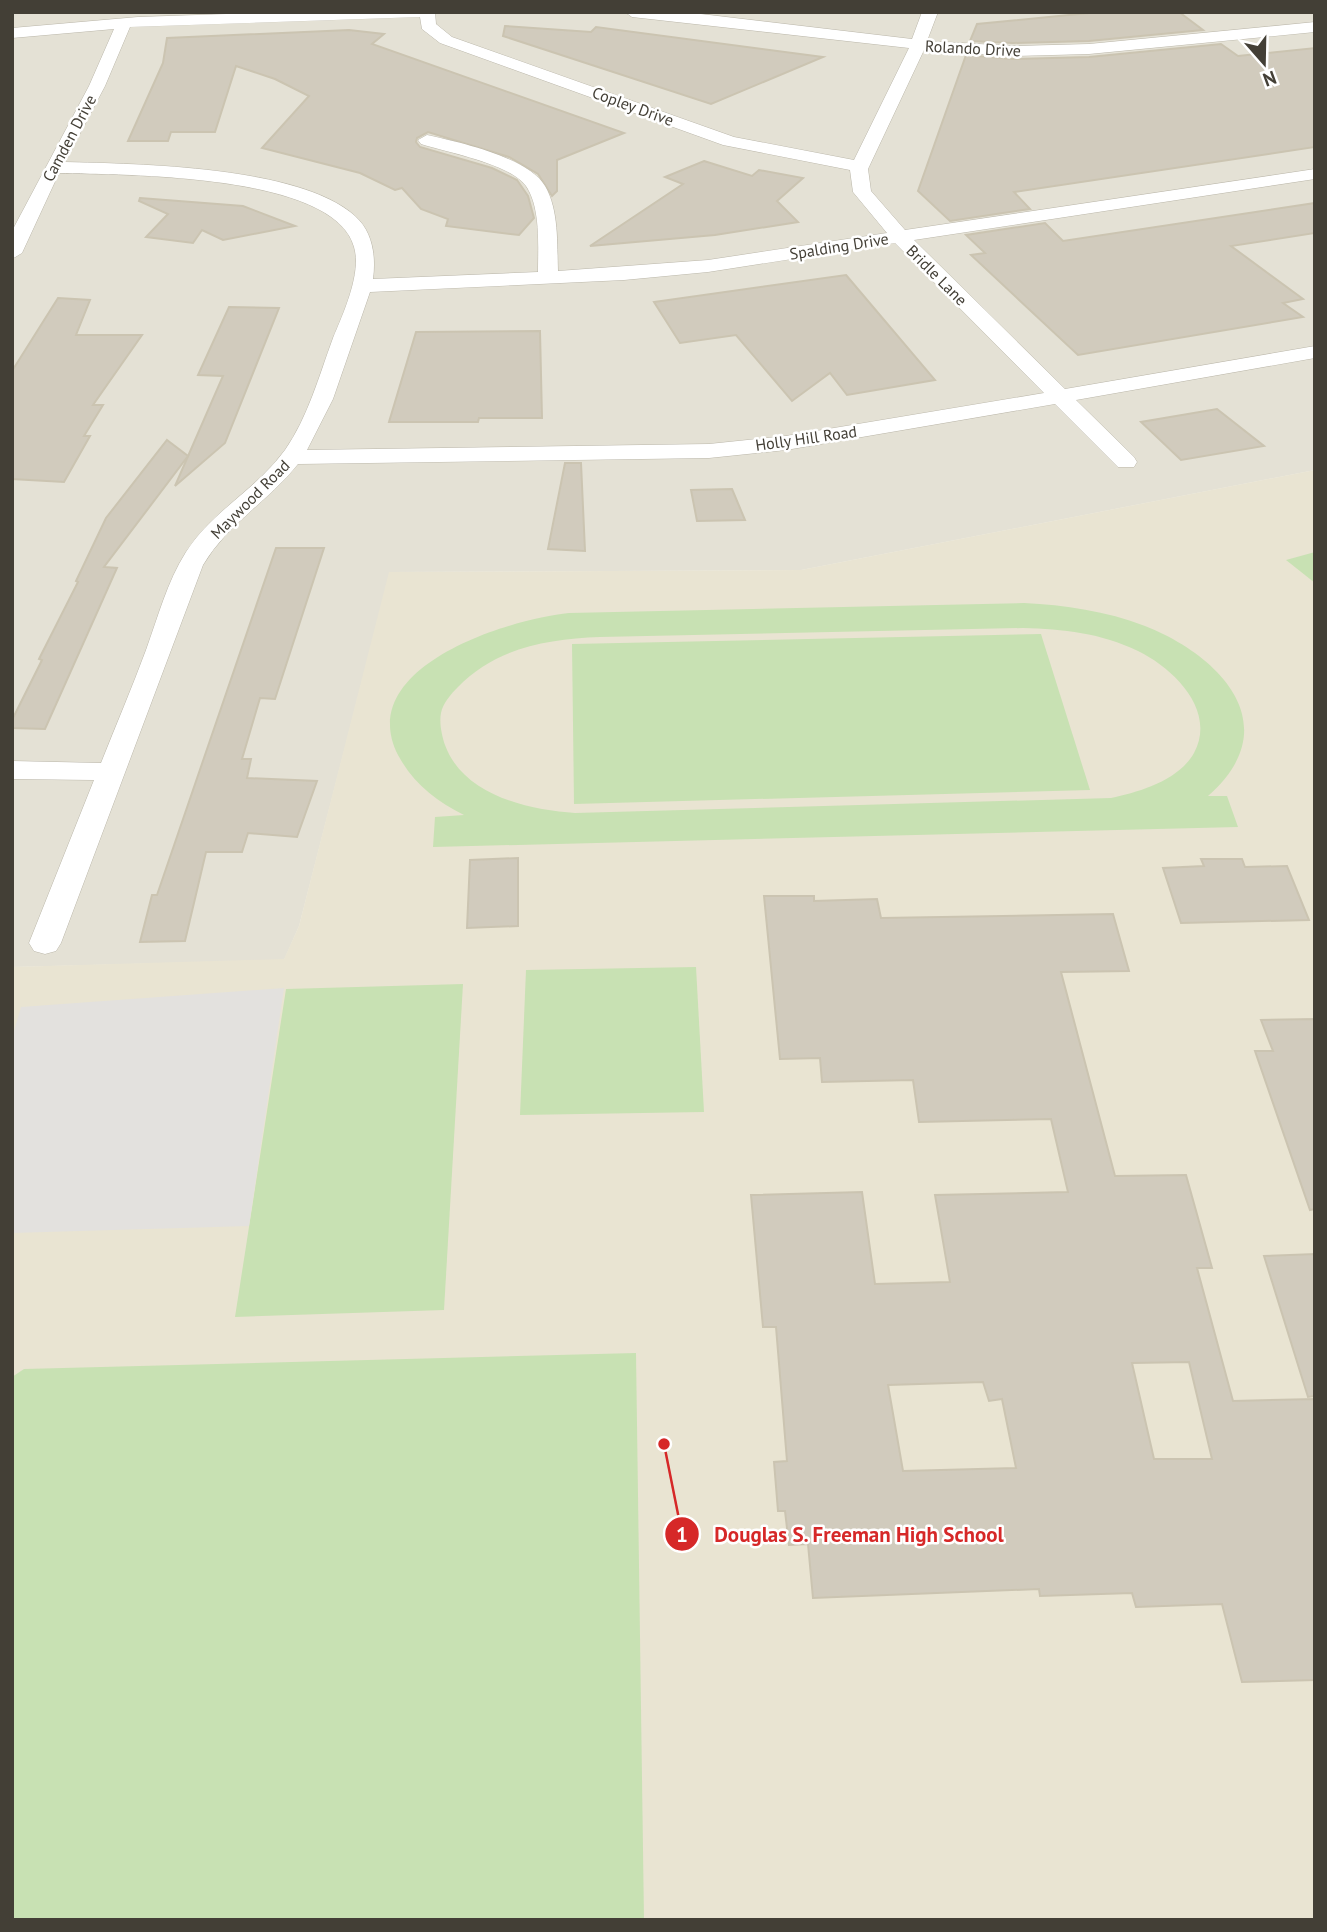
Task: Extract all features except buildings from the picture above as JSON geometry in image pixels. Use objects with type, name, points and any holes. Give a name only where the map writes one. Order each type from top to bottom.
[{"type":"street","points":[[12,33],[124,23],[427,12]]},
{"type":"street","name":"Copley Drive","points":[[427,12],[428,26],[446,40],[695,130],[759,148],[861,166]]},
{"type":"street","name":"Rolando Drive","points":[[632,12],[919,44],[1015,51],[1064,50],[1315,27]]},
{"type":"street","points":[[861,166],[919,44],[930,12]]},
{"type":"street","name":"Camden Drive","points":[[12,253],[108,64],[124,23]]},
{"type":"street","points":[[427,140],[509,167],[531,178],[540,201],[548,248],[548,277]]},
{"type":"street","name":"Bridle Lane","points":[[861,166],[858,177],[862,192],[899,236],[1126,463]]},
{"type":"street","name":"Maywood Road","points":[[45,943],[158,654],[184,579],[199,551],[228,515],[292,457],[315,415],[352,318],[366,258],[364,243],[356,229],[333,207],[310,196],[265,184],[208,176],[54,167]]},
{"type":"street","name":"Spalding Drive","points":[[360,286],[708,266],[1315,174]]},
{"type":"street","name":"Holly Hill Road","points":[[292,457],[709,451],[812,439],[1315,352]]},
{"type":"street","points":[[12,770],[112,772]]},
{"type":"shaded area","points":[[12,12],[1315,12],[1315,470],[801,570],[390,572],[299,926],[284,960],[12,967]]},
{"type":"shaded area","points":[[1315,470],[1315,1920],[12,1920],[12,967],[284,959],[299,926],[389,572],[801,570]]},
{"type":"shaded area","points":[[284,988],[249,1226],[12,1233],[12,1038],[21,1007]]},
{"type":"green space","points":[[1315,552],[1315,583],[1286,560]]},
{"type":"green space","points":[[1024,603],[1055,605],[1115,616],[1173,639],[1198,655],[1219,675],[1235,696],[1243,719],[1243,744],[1231,770],[1208,796],[1227,796],[1238,827],[433,847],[435,817],[464,815],[426,790],[398,755],[390,724],[397,697],[417,673],[444,653],[511,625],[569,613]],"holes":[[[1023,628],[1082,633],[1110,640],[1138,651],[1165,668],[1188,692],[1200,721],[1200,737],[1187,763],[1157,784],[1111,798],[575,813],[518,803],[482,788],[454,762],[445,745],[441,729],[441,713],[445,702],[473,674],[506,655],[542,643],[600,637]]]},
{"type":"green space","points":[[1041,634],[1090,790],[574,804],[572,644]]},
{"type":"green space","points":[[696,967],[704,1112],[520,1115],[526,970]]},
{"type":"green space","points":[[463,984],[444,1310],[235,1317],[286,989]]},
{"type":"green space","points":[[636,1353],[644,1920],[12,1920],[12,1377],[24,1369]]},
{"type":"place","name":"Douglas S. Freeman High School","points":[[664,1444]]}]
